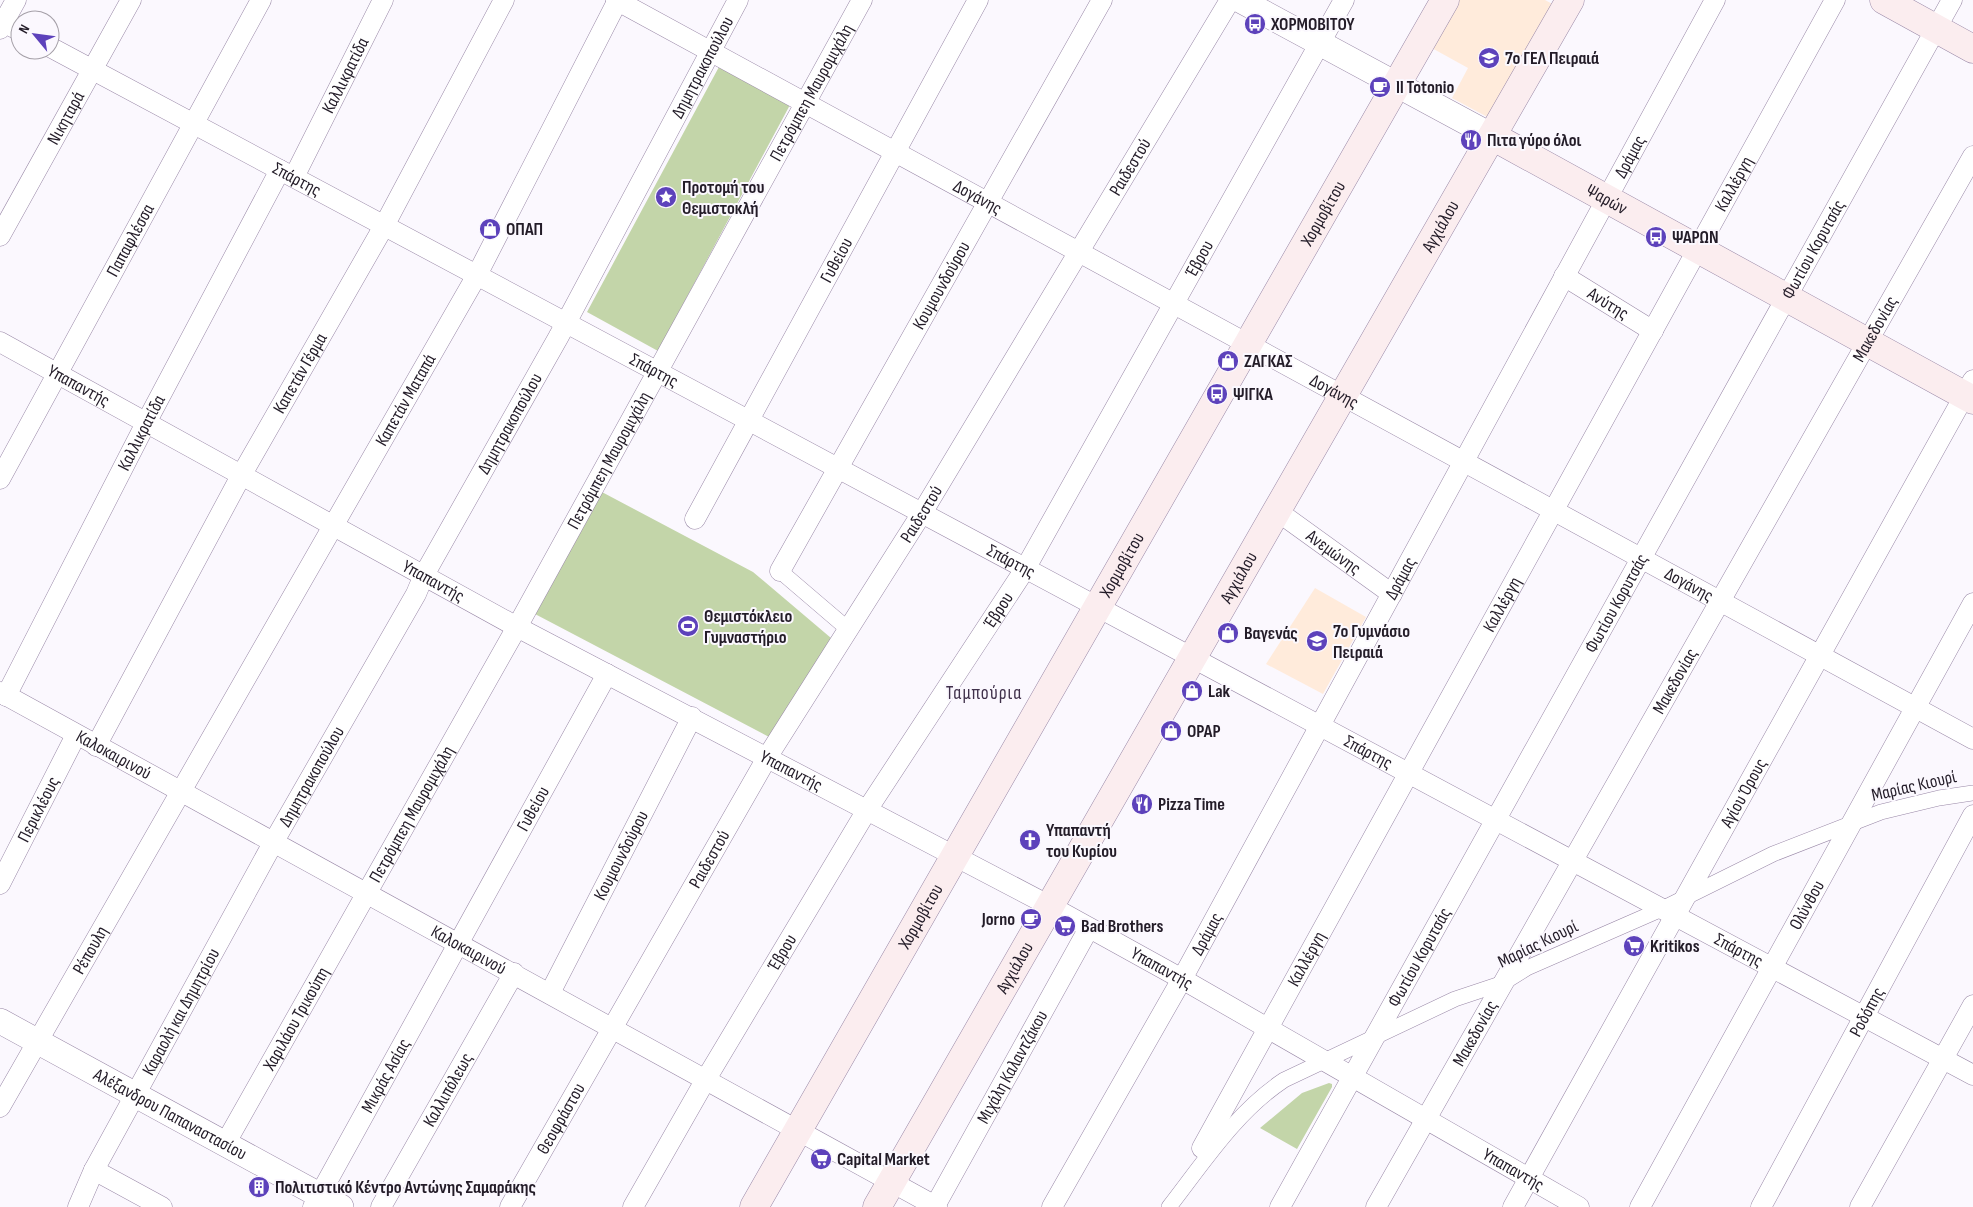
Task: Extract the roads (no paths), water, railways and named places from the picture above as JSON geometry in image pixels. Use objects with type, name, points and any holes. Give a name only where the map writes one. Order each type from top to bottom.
[{"type":"main road","name":"Χορμοβίτου","points":[[754,1207],[1445,0]]},
{"type":"main road","name":"Αγχιάλου","points":[[877,1207],[1570,0]]},
{"type":"main road","points":[[1884,0],[1973,49]]},
{"type":"main road","name":"Ψαρών","points":[[1492,136],[1867,342],[1970,392]]},
{"type":"street","points":[[6,26],[16,0]]},
{"type":"street","name":"Νικηταρά","points":[[0,236],[131,0]]},
{"type":"street","name":"Παπαφλέσσα","points":[[0,479],[262,0]]},
{"type":"street","name":"Καλλικρατίδα","points":[[3,694],[147,421],[383,0]]},
{"type":"street","name":"Καπετάν Γέρμα","points":[[96,746],[242,474],[384,226],[504,0]]},
{"type":"street","name":"Δογάνης","points":[[617,0],[1973,739]]},
{"type":"street","name":"Καπετάν Ματαπά","points":[[179,791],[334,526],[477,275],[617,0]]},
{"type":"street","name":"Δημητρακοπούλου","points":[[273,842],[416,594],[424,575],[566,323],[738,0]]},
{"type":"street","name":"Πετρόμπεη Μαυρομιχάλη","points":[[367,894],[517,627],[862,0]]},
{"type":"street","name":"Γυθείου","points":[[695,519],[978,0]]},
{"type":"street","name":"Κουμουνδούρου","points":[[780,571],[1102,0]]},
{"type":"street","name":"Ραιδεστού","points":[[612,1028],[768,756],[922,513],[1077,251],[1230,0]]},
{"type":"street","name":"Ψαρών","points":[[1240,0],[1492,136]]},
{"type":"street","name":"Έβρου","points":[[633,1207],[706,1079],[867,810],[1025,568],[1344,0]]},
{"type":"street","name":"Δράμας","points":[[1052,1207],[1182,979],[1715,0]]},
{"type":"street","name":"Καλλέργη","points":[[1169,1207],[1269,1030],[1835,0]]},
{"type":"street","name":"Φωτίου Κορυτσάς","points":[[1280,1207],[1952,0]]},
{"type":"street","name":"Σπάρτης","points":[[60,52],[1973,1075]]},
{"type":"street","name":"Μακεδονίας","points":[[1376,1207],[1973,156]]},
{"type":"street","name":"Ανύτης","points":[[1564,276],[1653,331]]},
{"type":"street","name":"Υπαπαντής","points":[[0,342],[147,421],[517,627],[768,756],[1050,906],[1182,979],[1579,1207]]},
{"type":"street","name":"Αγίου Όρους","points":[[1513,1207],[1668,912],[1687,895],[1820,655],[1970,392]]},
{"type":"street","name":"Ανεμώνης","points":[[1276,511],[1392,594]]},
{"type":"street","points":[[780,571],[848,630]]},
{"type":"street","name":"Ολύνθου","points":[[1640,1207],[1850,822],[1973,603]]},
{"type":"street","name":"Γυθείου","points":[[458,944],[607,674]]},
{"type":"street","name":"Καλοκαιρινού","points":[[3,694],[936,1206]]},
{"type":"street","name":"Κουμουνδούρου","points":[[550,994],[692,718]]},
{"type":"street","name":"Περικλέους","points":[[0,884],[76,735]]},
{"type":"street","name":"Ρέπουλη","points":[[0,1107],[179,791]]},
{"type":"street","name":"Μαρίας Κιουρί","points":[[1687,895],[1772,854],[1850,822],[1911,804],[1973,793]]},
{"type":"street","name":"Ροδόπης","points":[[1761,1207],[1973,815]]},
{"type":"street","name":"Καραολή και Δημητρίου","points":[[78,1207],[94,1170],[273,842]]},
{"type":"street","name":"Χαριλάου Τρικούπη","points":[[225,1144],[367,894]]},
{"type":"street","name":"Μαρίας Κιουρί","points":[[1169,1207],[1246,1109],[1264,1093],[1284,1080],[1322,1060],[1455,999],[1503,983],[1527,968],[1668,912]]},
{"type":"street","name":"Μιχάλη Καλαντζάκου","points":[[936,1206],[1089,928]]},
{"type":"street","name":"Μικράς Ασίας","points":[[324,1203],[458,944]]},
{"type":"street","name":"Καλλιπόλεως","points":[[381,1207],[514,973]]},
{"type":"street","points":[[1860,1207],[1941,1058],[1973,1005]]},
{"type":"street","name":"Αλέξανδρου Παπαναστασίου","points":[[0,1021],[225,1144],[324,1203]]},
{"type":"street","name":"Θεοφράστου","points":[[510,1207],[612,1028]]},
{"type":"street","points":[[94,1170],[162,1207]]},
{"type":"place","name":"ΧΟΡΜΟΒΙΤΟΥ","points":[[1255,24]]},
{"type":"place","name":"7ο ΓΕΛ Πειραιά","points":[[1489,58]]},
{"type":"place","name":"Il Totonio","points":[[1380,87]]},
{"type":"place","name":"Πιτα γύρο όλοι","points":[[1471,140]]},
{"type":"place","name":"Προτομή του Θεμιστοκλή","points":[[666,197]]},
{"type":"place","name":"ΟΠΑΠ","points":[[490,229]]},
{"type":"place","name":"ΨΑΡΩΝ","points":[[1656,237]]},
{"type":"place","name":"ΖΑΓΚΑΣ","points":[[1228,361]]},
{"type":"place","name":"ΨΙΓΚΑ","points":[[1217,394]]},
{"type":"place","name":"Θεμιστόκλειο Γυμναστήριο","points":[[688,626]]},
{"type":"place","name":"Βαγενάς","points":[[1228,633]]},
{"type":"place","name":"7ο Γυμνάσιο Πειραιά","points":[[1317,641]]},
{"type":"place","name":"Lak","points":[[1192,691]]},
{"type":"place","name":"OPAP","points":[[1171,731]]},
{"type":"place","name":"Pizza Time","points":[[1142,804]]},
{"type":"place","name":"Υπαπαντή του Κυρίου","points":[[1030,840]]},
{"type":"place","name":"Jorno","points":[[1031,919]]},
{"type":"place","name":"Bad Brothers","points":[[1065,926]]},
{"type":"place","name":"Kritikos","points":[[1634,946]]},
{"type":"place","name":"Capital Market","points":[[821,1159]]},
{"type":"place","name":"Πολιτιστικό Κέντρο Αντώνης Σαμαράκης","points":[[259,1187]]},
{"type":"district","name":"Ταμπούρια","points":[[984,693]]}]
